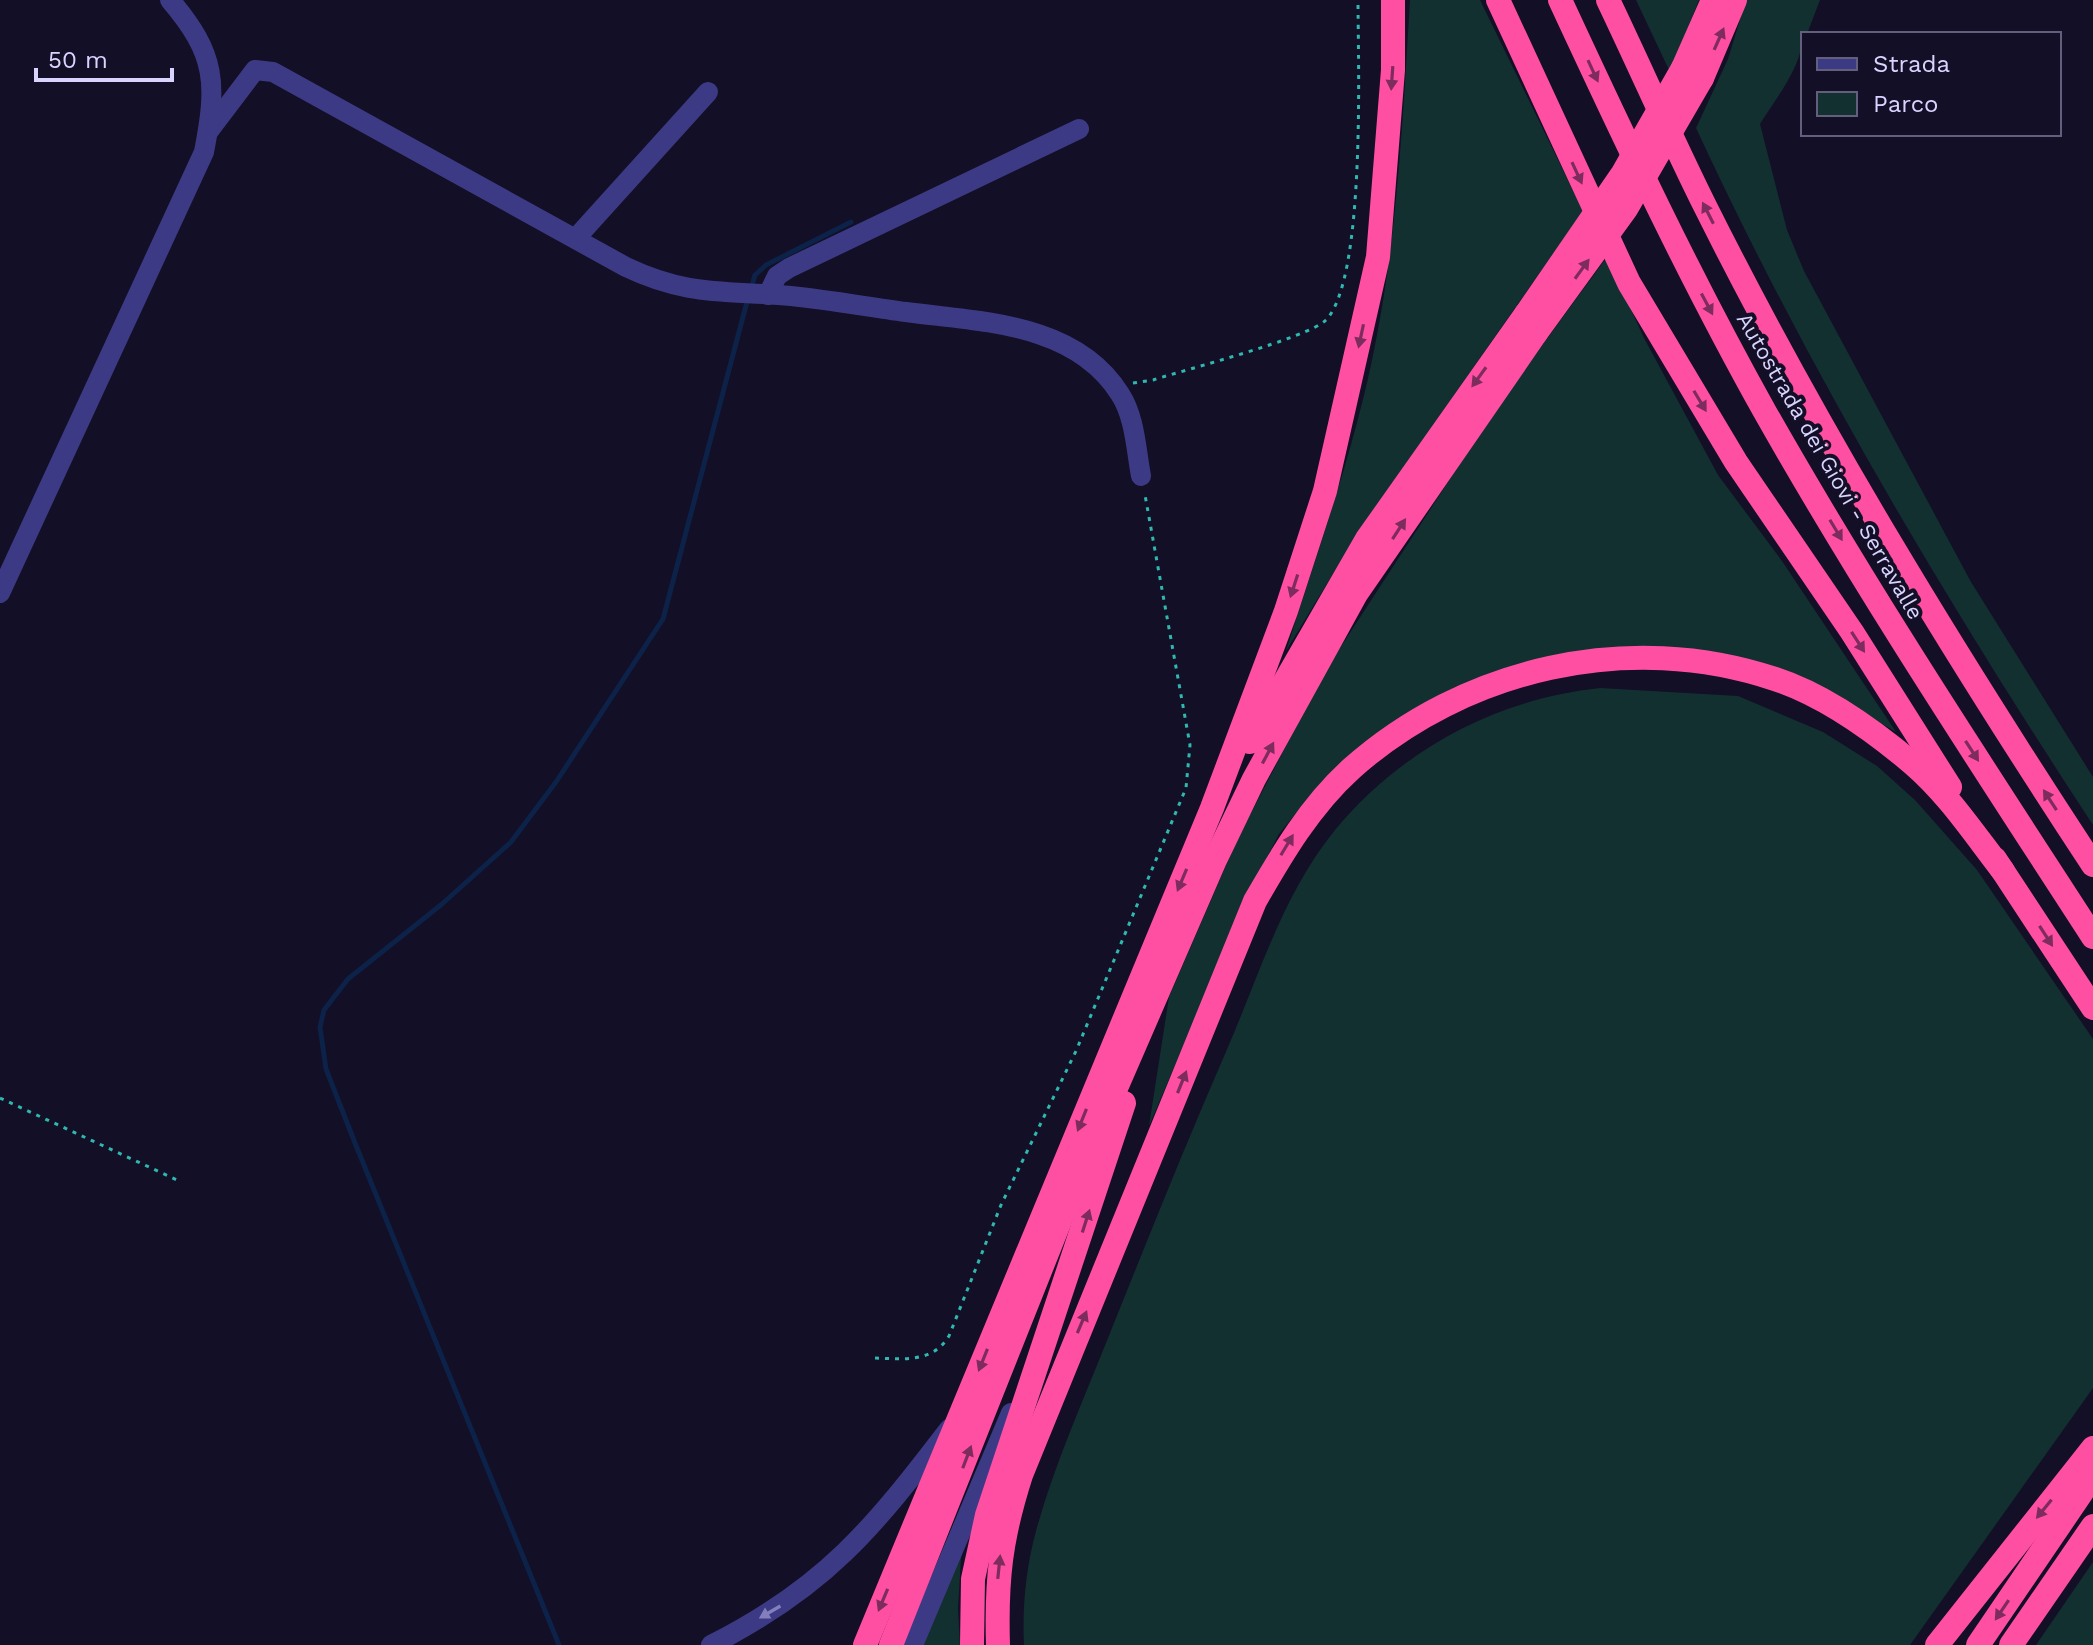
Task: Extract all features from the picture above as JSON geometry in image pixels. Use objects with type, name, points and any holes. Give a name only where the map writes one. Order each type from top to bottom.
[{"type":"highway","points":[[865,1645],[1212,808],[1320,506],[1378,257],[1393,70],[1393,0]]},
{"type":"highway","points":[[1498,0],[1629,283],[1736,462],[1852,632],[2093,1008]]},
{"type":"highway","name":"Autostrada dei Giovi - Serravalle","points":[[1560,0],[1666,228],[1766,413],[1913,660],[2093,937]]},
{"type":"highway","name":"Autostrada dei Giovi - Serravalle","points":[[1608,0],[1706,208],[1804,393],[1945,635],[2093,865]]},
{"type":"highway","points":[[1693,73],[1713,0]]},
{"type":"highway","points":[[891,1645],[1077,1178],[1215,860],[1303,685],[1623,173],[1693,73],[1735,0]]},
{"type":"highway","points":[[1212,808],[1367,539],[1531,323]]},
{"type":"highway","points":[[998,1645],[996,1592],[1003,1532],[1021,1475],[1255,901],[1293,835],[1349,770],[1409,723],[1497,680],[1594,658],[1693,660],[1776,679],[1877,735],[1916,766],[2003,871]]},
{"type":"highway","points":[[972,1645],[973,1579],[987,1515],[1164,976]]},
{"type":"highway","points":[[1937,1645],[2093,1448]]},
{"type":"highway","points":[[1978,1645],[2093,1476]]},
{"type":"highway","points":[[2011,1645],[2093,1526]]},
{"type":"street","points":[[0,593],[204,152],[213,102],[212,78],[204,51],[170,0]]},
{"type":"street","points":[[208,132],[255,70],[273,72],[626,267],[669,285],[719,294],[768,295],[1030,331],[1075,352],[1114,384],[1130,415],[1141,476]]},
{"type":"street","points":[[576,238],[708,92]]},
{"type":"street","points":[[768,295],[777,276],[789,268],[1079,129]]},
{"type":"street","points":[[913,1645],[1054,1313]]},
{"type":"street","points":[[711,1645],[800,1593],[841,1559],[889,1507],[959,1416]]},
{"type":"path","points":[[1114,384],[1153,380],[1301,332],[1327,319],[1343,279],[1354,196],[1358,0]]},
{"type":"path","points":[[875,1358],[926,1356],[939,1349],[949,1336],[1001,1205],[1087,1027],[1189,779],[1190,745],[1141,476]]},
{"type":"path","points":[[0,1098],[177,1180]]},
{"type":"green space","points":[[1410,0],[1480,0],[1583,211],[1362,526],[1286,651],[1347,458],[1376,340],[1395,213]]},
{"type":"green space","points":[[1636,0],[1699,0],[1670,72]]},
{"type":"green space","points":[[1746,0],[1820,0],[1808,32],[1801,32],[1801,50],[1794,70],[1760,124],[1787,230],[1804,271],[1971,582],[2093,777],[2093,825],[1985,656],[1882,484],[1739,219],[1696,128],[1728,59]]},
{"type":"green space","points":[[1607,257],[1644,338],[1718,475],[1782,561],[1896,732],[1832,695],[1778,671],[1530,663],[1455,687],[1391,724],[1311,795],[1279,834],[1250,890],[1149,1126],[1169,997],[1237,840],[1325,671],[1499,404]]},
{"type":"green space","points":[[1600,688],[1738,696],[1823,732],[1877,766],[1915,800],[1977,870],[2093,1039],[2093,1388],[1910,1645],[1024,1645],[1024,1602],[1030,1559],[1043,1506],[1060,1458],[1262,963],[1301,880],[1335,830],[1361,801],[1420,753],[1453,733],[1524,704]]},
{"type":"green space","points":[[962,1541],[958,1609],[960,1645],[914,1645]]},
{"type":"green space","points":[[2093,1562],[2093,1645],[2036,1645]]},
{"type":"waterway","points":[[751,289],[755,275],[766,265],[851,222]]},
{"type":"waterway","points":[[559,1645],[326,1069],[320,1027],[324,1010],[348,979],[442,904],[511,842],[556,782],[663,619],[748,298]]}]
